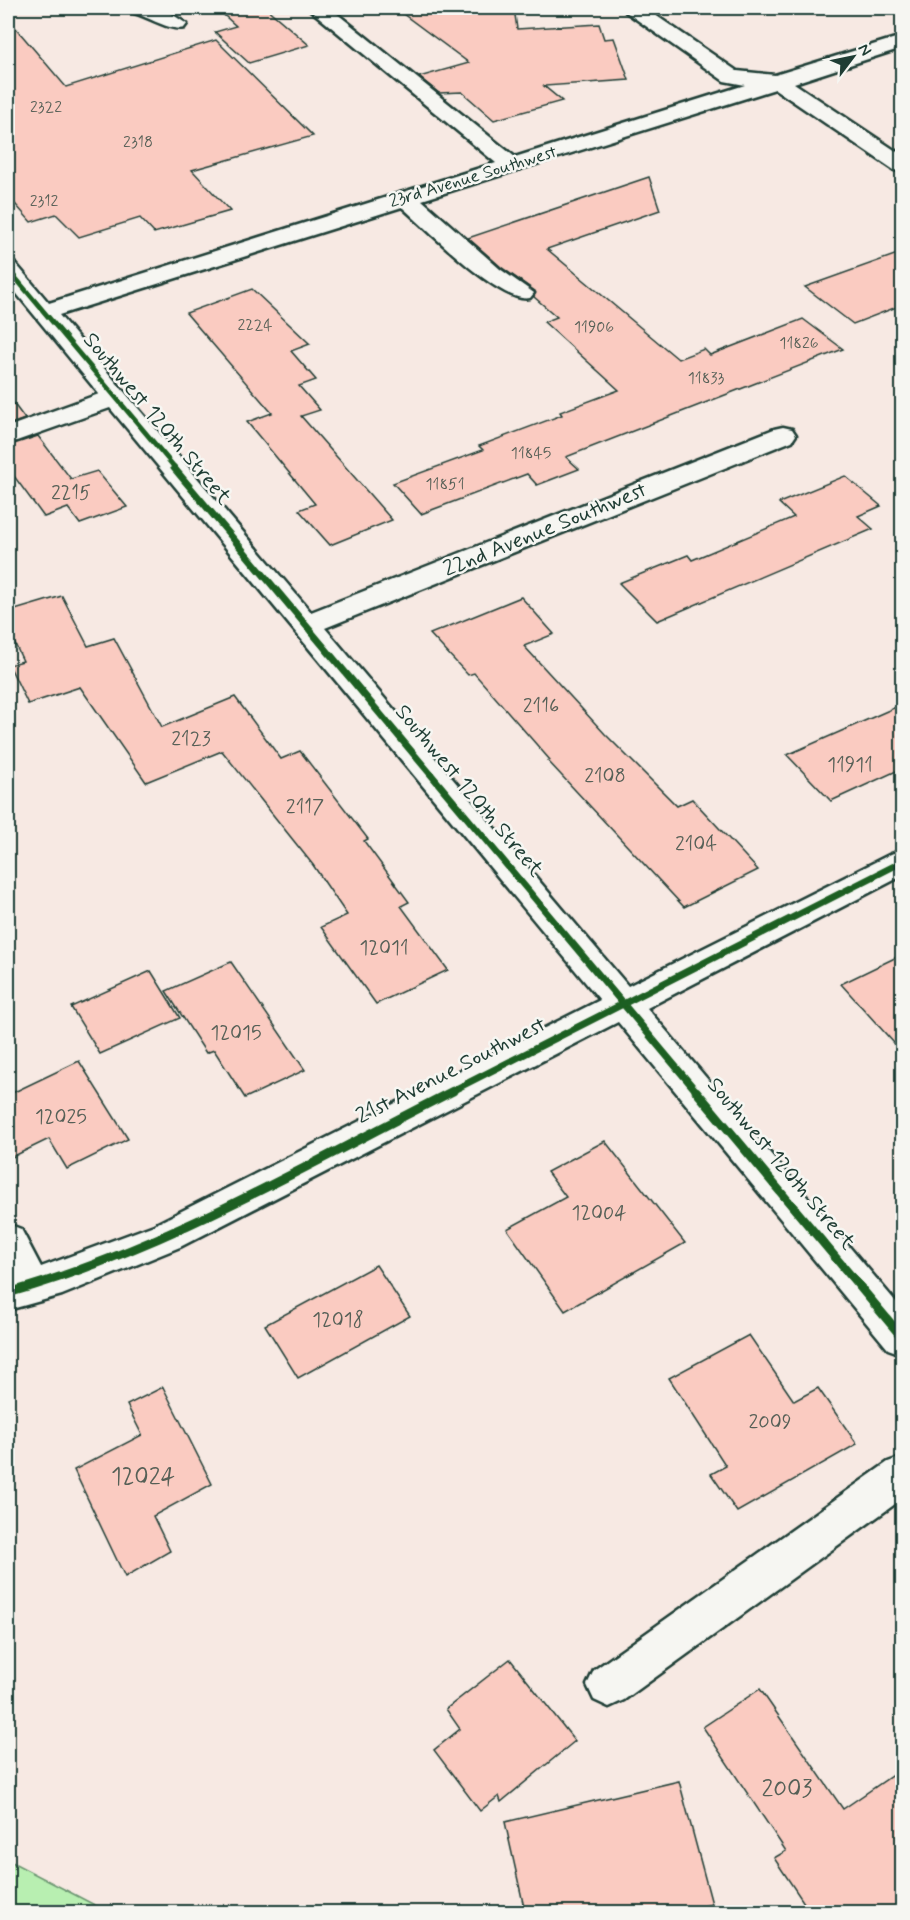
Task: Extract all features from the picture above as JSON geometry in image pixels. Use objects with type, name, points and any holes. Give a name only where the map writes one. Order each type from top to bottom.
[{"type":"street","points":[[138,8],[157,13],[177,24]]},
{"type":"street","points":[[318,8],[512,165]]},
{"type":"street","points":[[633,8],[731,77],[779,82],[903,165]]},
{"type":"street","name":"23rd Avenue Southwest","points":[[44,312],[903,42]]},
{"type":"street","points":[[406,198],[492,274],[522,293]]},
{"type":"street","name":"Southwest 120th Street","points":[[8,269],[903,1337]]},
{"type":"street","points":[[8,436],[116,397]]},
{"type":"street","name":"22nd Avenue Southwest","points":[[307,624],[783,435]]},
{"type":"street","name":"21st Avenue Southwest","points":[[20,1290],[62,1278],[167,1236],[903,862]]},
{"type":"street","points":[[8,1240],[20,1290]]},
{"type":"street","points":[[609,1685],[903,1476]]},
{"type":"green space","points":[[8,1860],[108,1912],[8,1912]]},
{"type":"building","points":[[216,8],[266,8],[309,45],[249,63],[215,32],[236,26]]},
{"type":"building","points":[[395,8],[514,8],[517,29],[599,24],[604,39],[614,38],[629,80],[544,86],[562,101],[494,120],[462,92],[439,93],[419,77],[469,63]]},
{"type":"building","points":[[8,19],[66,87],[216,40],[313,136],[192,170],[230,211],[154,233],[140,218],[79,237],[56,214],[31,222],[8,196]]},
{"type":"building","points":[[649,177],[660,210],[547,249],[678,359],[704,349],[710,355],[803,319],[843,349],[566,457],[579,469],[537,485],[527,474],[421,514],[393,483],[483,450],[479,446],[562,415],[560,412],[619,390],[544,322],[557,317],[534,297],[535,291],[501,267],[468,238]]},
{"type":"building","points":[[903,252],[902,305],[853,324],[805,287]]},
{"type":"building","points":[[252,289],[310,344],[291,351],[316,380],[299,386],[320,410],[301,416],[392,520],[330,545],[299,510],[315,504],[247,422],[272,413],[186,313]]},
{"type":"building","points":[[8,396],[25,419],[8,425]]},
{"type":"building","points":[[38,436],[71,479],[97,471],[127,507],[80,524],[68,508],[44,517],[8,468],[8,446]]},
{"type":"building","points":[[845,476],[881,506],[858,516],[873,529],[657,621],[619,583],[688,555],[692,560],[794,517],[779,503]]},
{"type":"building","points":[[62,596],[88,646],[114,638],[162,727],[235,697],[281,759],[300,751],[368,839],[364,841],[409,902],[401,906],[448,970],[376,1004],[321,927],[347,915],[313,865],[222,751],[146,782],[80,687],[28,704],[9,665],[23,661],[8,629],[8,612]]},
{"type":"building","points":[[521,597],[554,634],[524,646],[605,734],[677,806],[692,799],[758,870],[684,907],[548,761],[550,760],[474,673],[468,675],[430,634]]},
{"type":"building","points":[[903,704],[903,768],[831,801],[787,755]]},
{"type":"building","points":[[903,954],[903,1053],[841,984]]},
{"type":"building","points":[[231,962],[305,1070],[245,1098],[214,1050],[206,1053],[166,991]]},
{"type":"building","points":[[151,971],[180,1018],[100,1054],[71,1007]]},
{"type":"building","points":[[79,1061],[128,1139],[67,1169],[49,1139],[8,1159],[8,1095]]},
{"type":"building","points":[[605,1141],[685,1243],[565,1311],[507,1229],[566,1197],[547,1172]]},
{"type":"building","points":[[376,1265],[410,1316],[298,1378],[265,1325]]},
{"type":"building","points":[[749,1335],[794,1401],[818,1388],[857,1444],[737,1512],[711,1474],[726,1466],[669,1378]]},
{"type":"building","points":[[163,1387],[212,1484],[153,1516],[170,1551],[125,1577],[74,1470],[142,1435],[127,1405]]},
{"type":"building","points":[[510,1659],[575,1741],[501,1802],[499,1796],[480,1811],[434,1750],[460,1729],[446,1709]]},
{"type":"building","points":[[760,1689],[843,1809],[903,1768],[903,1912],[810,1912],[774,1858],[786,1851],[703,1727]]},
{"type":"building","points":[[679,1781],[712,1904],[678,1912],[525,1912],[505,1822]]},
{"type":"cycle path","points":[[8,269],[902,1337]]},
{"type":"cycle path","points":[[8,1293],[62,1278],[167,1236],[902,862]]}]
